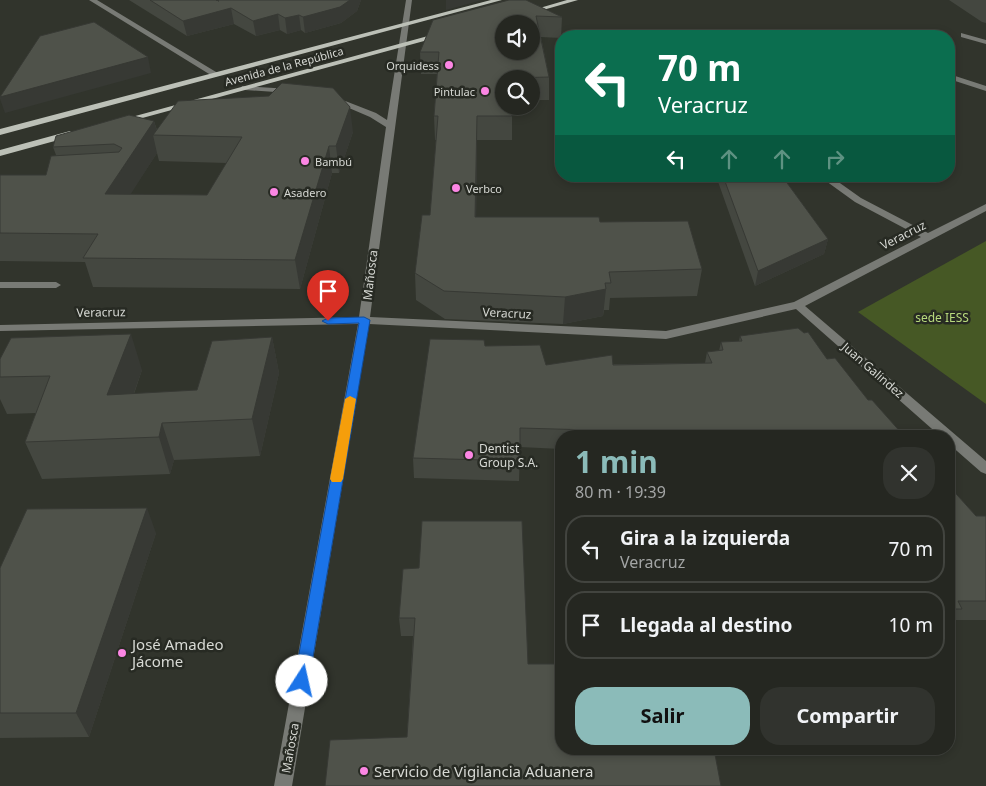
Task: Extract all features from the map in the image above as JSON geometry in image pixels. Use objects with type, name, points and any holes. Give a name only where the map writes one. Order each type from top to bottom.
[{"type":"main road","name":"Avenida de la República","points":[[0,132],[499,0]]},
{"type":"main road","points":[[525,13],[575,0]]},
{"type":"main road","name":"Avenida de la República","points":[[113,123],[448,33]]},
{"type":"main road","points":[[0,153],[76,133]]},
{"type":"street","points":[[92,0],[218,75]]},
{"type":"street","name":"Mañosca","points":[[283,786],[364,320],[409,0]]},
{"type":"street","points":[[964,35],[986,42]]},
{"type":"street","points":[[955,78],[986,89]]},
{"type":"street","points":[[245,88],[295,92]]},
{"type":"street","points":[[321,96],[353,106],[373,115],[390,126]]},
{"type":"street","points":[[832,182],[858,200],[928,237]]},
{"type":"street","name":"Veracruz","points":[[0,328],[364,320],[666,334],[798,305],[986,207]]},
{"type":"street","points":[[0,285],[56,285]]},
{"type":"street","name":"Juan Galindez","points":[[798,305],[941,430]]},
{"type":"street","name":"Juan Galindez","points":[[955,442],[986,469]]},
{"type":"green space","name":"sede IESS","points":[[986,241],[986,404],[858,312]]},
{"type":"building","points":[[150,0],[350,0],[340,7],[303,17],[299,15],[285,18],[278,14],[253,21],[231,8],[183,21]]},
{"type":"building","points":[[509,0],[526,0],[562,17],[495,15],[495,60],[540,60],[540,35],[549,77],[540,77],[540,70],[495,70],[495,115],[512,116],[477,116],[475,217],[599,217],[600,222],[688,221],[702,269],[609,272],[611,283],[605,283],[606,289],[565,297],[444,291],[415,273],[422,215],[430,215],[438,116],[434,116],[439,52],[420,52],[433,20]]},
{"type":"building","points":[[94,22],[148,57],[0,97],[40,36]]},
{"type":"building","points":[[282,83],[333,88],[350,107],[336,146],[329,146],[295,260],[83,258],[98,234],[0,233],[0,175],[46,175],[51,156],[119,152],[122,148],[114,144],[53,147],[56,136],[129,115],[154,121],[105,194],[207,195],[242,137],[153,135],[178,101],[269,96]]},
{"type":"building","points":[[725,182],[786,182],[828,239],[758,271]]},
{"type":"building","points":[[798,328],[804,333],[808,332],[827,359],[835,358],[868,400],[872,400],[899,430],[591,430],[520,428],[520,461],[413,458],[430,339],[484,340],[485,346],[540,345],[546,365],[612,355],[613,365],[712,363],[707,352],[723,350],[721,342],[742,341],[740,336]]},
{"type":"building","points":[[131,334],[107,395],[197,390],[212,341],[272,337],[252,419],[162,423],[159,437],[25,442],[50,376],[0,377],[0,359],[11,338]]},
{"type":"building","points":[[955,493],[976,516],[986,516],[986,601],[958,601],[962,609],[955,609]]},
{"type":"building","points":[[147,508],[76,713],[0,713],[0,568],[27,509]]},
{"type":"building","points":[[422,521],[522,521],[528,664],[555,664],[555,755],[715,755],[721,786],[325,786],[330,740],[407,737],[415,618],[399,618],[403,569],[419,568]]},
{"type":"slow traffic","points":[[337,479],[350,399]]},
{"type":"place","name":"Orquidess","points":[[449,65]]},
{"type":"place","name":"Pintulac","points":[[485,91]]},
{"type":"place","name":"Bambú","points":[[305,161]]},
{"type":"place","name":"Verbco","points":[[456,188]]},
{"type":"place","name":"Asadero","points":[[274,192]]},
{"type":"place","name":"Dentist Group S.A.","points":[[469,455]]},
{"type":"place","name":"José Amadeo Jácome","points":[[122,653]]},
{"type":"place","name":"Servicio de Vigilancia Aduanera","points":[[364,771]]},
{"type":"route","points":[[302,681],[364,320],[328,321]]}]
